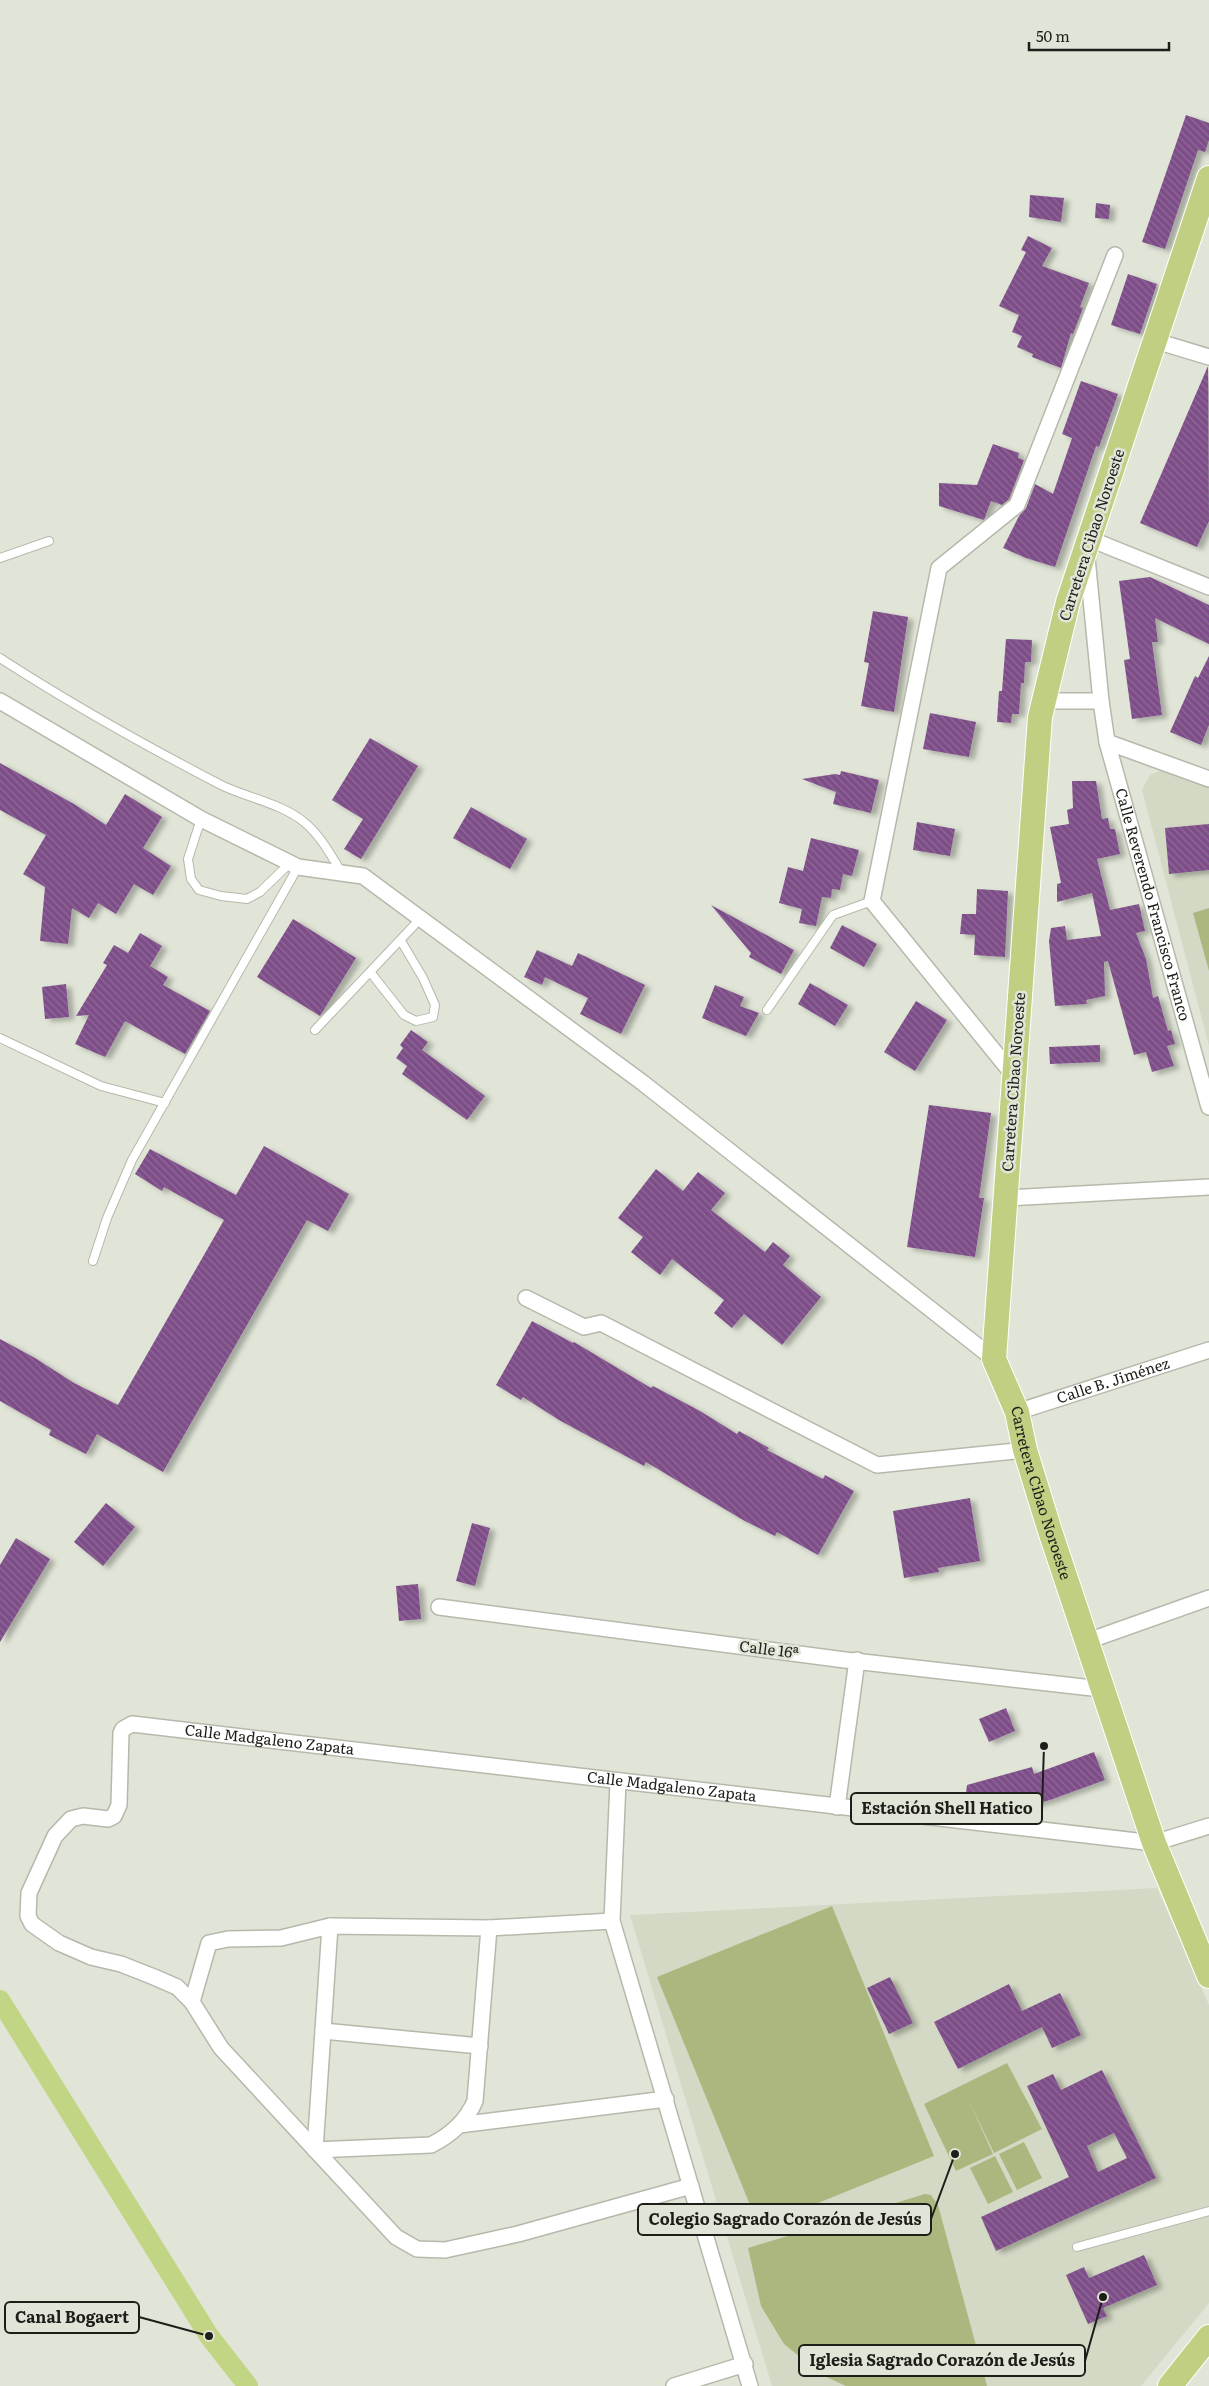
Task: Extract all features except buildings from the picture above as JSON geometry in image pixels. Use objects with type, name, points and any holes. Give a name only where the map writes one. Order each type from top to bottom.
[{"type":"main road","name":"Carretera Cibao Noroeste","points":[[1209,178],[1068,602],[1040,716],[1027,886],[1016,1078],[994,1359],[1017,1412],[1026,1450],[1100,1689],[1154,1843],[1209,1976]]},
{"type":"main road","points":[[1170,2386],[1209,2337]]},
{"type":"street","points":[[1016,1078],[872,901],[939,568],[1017,505],[1115,255]]},
{"type":"street","points":[[1156,341],[1209,356]]},
{"type":"street","points":[[1088,545],[1209,587]]},
{"type":"street","name":"Calle Reverendo Francisco Franco","points":[[1088,545],[1100,701],[1107,742],[1209,1107]]},
{"type":"street","points":[[1045,701],[1100,701]]},
{"type":"street","points":[[0,702],[201,819],[294,865],[363,876],[643,1083],[994,1359]]},
{"type":"street","points":[[1107,742],[1208,777]]},
{"type":"street","points":[[1006,1198],[1209,1187]]},
{"type":"street","points":[[526,1298],[584,1327],[600,1323],[877,1465],[1026,1450]]},
{"type":"street","name":"Calle B. Jiménez","points":[[1017,1412],[1209,1350]]},
{"type":"street","points":[[1085,1642],[1209,1598]]},
{"type":"street","name":"Calle 16ª","points":[[439,1607],[1100,1689]]},
{"type":"street","points":[[837,1807],[857,1660]]},
{"type":"street","name":"Calle Madgaleno Zapata","points":[[192,2002],[177,1988],[154,1977],[121,1964],[91,1958],[60,1943],[32,1924],[28,1916],[29,1892],[55,1836],[71,1819],[83,1816],[108,1819],[114,1816],[119,1805],[121,1734],[123,1729],[132,1724],[1154,1843],[1209,1826]]},
{"type":"street","points":[[618,1782],[612,1921],[750,2386]]},
{"type":"street","points":[[612,1921],[489,1928],[330,1926],[281,1938],[228,1939],[209,1943],[192,2002],[221,2048],[396,2236],[417,2249],[445,2250],[518,2234],[691,2186]]},
{"type":"street","points":[[316,2150],[330,1926]]},
{"type":"street","points":[[316,2150],[431,2145],[447,2137],[469,2115],[475,2101],[489,1928]]},
{"type":"street","points":[[322,2031],[480,2046]]},
{"type":"street","points":[[459,2126],[666,2099]]},
{"type":"street","points":[[674,2386],[744,2364]]},
{"type":"lane","points":[[0,558],[50,541]]},
{"type":"lane","points":[[0,658],[191,769],[239,794],[275,807],[302,820],[321,839],[342,873]]},
{"type":"lane","points":[[201,819],[188,860],[190,879],[199,890],[221,896],[248,899],[260,892],[294,865]]},
{"type":"lane","points":[[93,1261],[107,1218],[126,1174],[294,865]]},
{"type":"lane","points":[[766,1010],[833,915],[872,901]]},
{"type":"lane","points":[[315,1030],[371,973],[420,919]]},
{"type":"lane","points":[[371,973],[404,1015],[416,1021],[433,1017],[435,1005],[423,978],[400,941]]},
{"type":"lane","points":[[0,1038],[101,1086],[165,1103]]},
{"type":"lane","points":[[1077,2247],[1209,2211]]},
{"type":"shaded area","points":[[1164,769],[1209,788],[1209,1046],[1142,790],[1150,775]]},
{"type":"shaded area","points":[[1157,1888],[1209,2005],[1209,2303],[1141,2386],[772,2386],[630,1915]]},
{"type":"green space","points":[[1209,908],[1209,971],[1193,913]]},
{"type":"green space","points":[[832,1906],[934,2156],[759,2227],[657,1977]]},
{"type":"green space","points":[[1007,2063],[1042,2129],[994,2153],[969,2101],[993,2154],[956,2171],[924,2104]]},
{"type":"green space","points":[[1024,2142],[1042,2178],[1017,2190],[999,2154]]},
{"type":"green space","points":[[995,2156],[1013,2192],[988,2204],[970,2168]]},
{"type":"green space","points":[[925,2194],[931,2195],[938,2205],[987,2386],[846,2386],[822,2375],[784,2344],[761,2306],[748,2248]]},
{"type":"waterway","points":[[0,2000],[209,2336],[248,2386]]},
{"type":"place","name":"Estación Shell Hatico","points":[[1044,1746]]},
{"type":"place","name":"Colegio Sagrado Corazón de Jesús","points":[[955,2154]]},
{"type":"place","name":"Iglesia Sagrado Corazón de Jesús","points":[[1103,2297]]},
{"type":"place","name":"Canal Bogaert","points":[[209,2336]]}]
